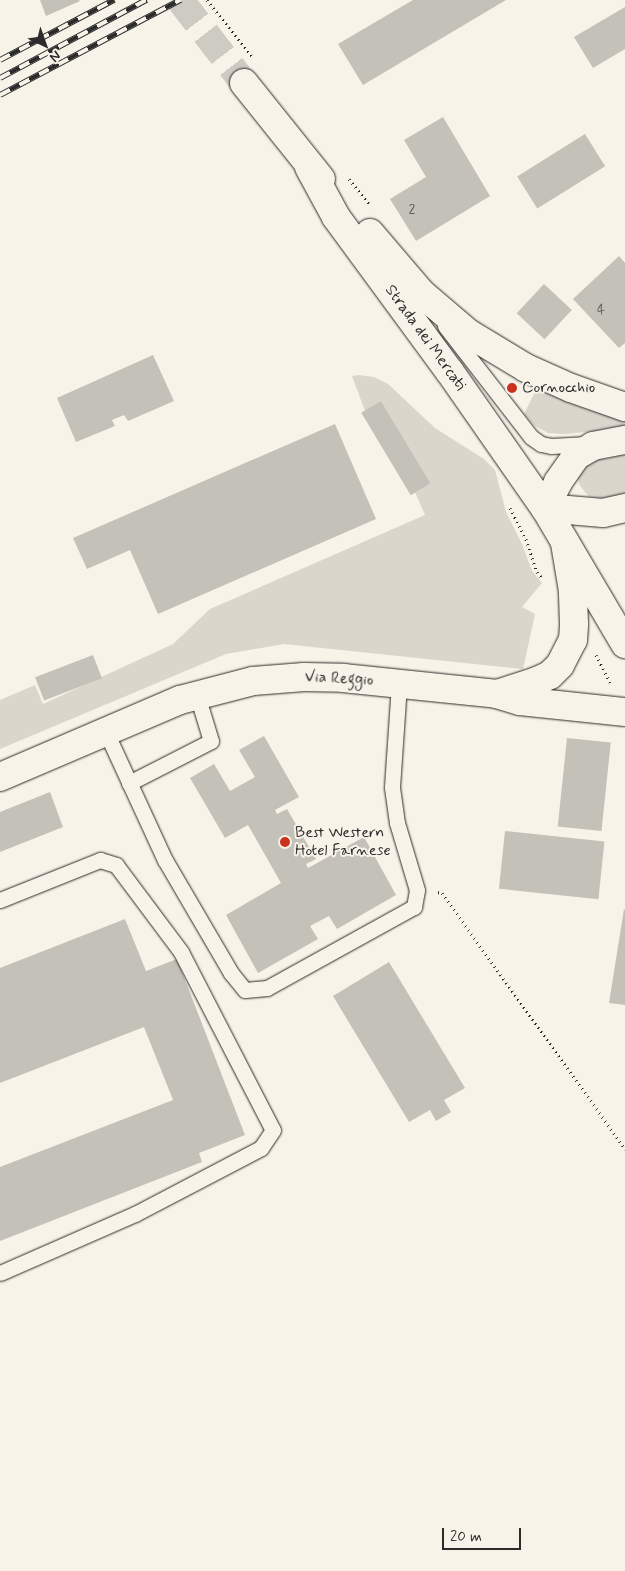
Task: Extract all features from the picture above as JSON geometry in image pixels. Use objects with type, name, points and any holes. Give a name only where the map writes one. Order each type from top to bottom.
[{"type":"street","name":"Strada dei Mercati","points":[[244,83],[309,166],[344,201],[421,293],[468,333],[512,361],[571,388],[625,407]]},
{"type":"street","name":"Strada dei Mercati","points":[[309,166],[336,217],[450,372],[546,508],[625,644]]},
{"type":"street","points":[[621,440],[593,446],[576,456],[558,482],[546,508],[603,512],[625,508]]},
{"type":"street","points":[[565,541],[574,609],[572,645]]},
{"type":"street","name":"Via Reggio","points":[[0,777],[196,695],[253,680],[336,678],[497,694],[537,681],[550,674],[564,660],[572,645]]},
{"type":"street","points":[[497,694],[520,701],[620,711]]},
{"type":"lane","points":[[421,293],[523,427],[536,441],[546,446],[556,446],[621,440]]},
{"type":"lane","points":[[106,732],[128,783],[166,860],[231,972],[245,990],[267,988],[414,908],[417,890],[397,823],[392,787],[399,684]]},
{"type":"lane","points":[[128,783],[211,741],[196,695]]},
{"type":"lane","points":[[0,900],[100,860],[116,865],[181,952],[273,1130],[261,1148],[135,1214],[0,1273]]},
{"type":"path","points":[[207,0],[253,58]]},
{"type":"path","points":[[344,173],[375,212]]},
{"type":"path","points":[[507,503],[524,534],[538,572],[545,582]]},
{"type":"path","points":[[572,645],[593,650],[616,696],[620,711]]},
{"type":"path","points":[[417,890],[442,893],[625,1149]]},
{"type":"shaded area","points":[[352,376],[374,377],[388,384],[435,428],[484,459],[495,470],[506,512],[522,544],[532,571],[542,583],[522,607],[535,614],[523,669],[284,644],[226,654],[0,749],[0,700],[35,685],[43,704],[173,644],[210,609],[425,515],[415,492],[430,483],[381,401],[365,411]]},
{"type":"shaded area","points":[[537,388],[575,405],[625,421],[625,428],[565,434],[548,433],[535,426],[524,414]]},
{"type":"shaded area","points":[[625,452],[625,493],[605,500],[590,497],[579,484],[578,477],[588,464],[597,458]]},
{"type":"building","points":[[40,0],[79,0],[80,1],[46,16]]},
{"type":"building","points":[[413,0],[506,0],[363,85],[338,44]]},
{"type":"building","points":[[625,7],[625,49],[593,68],[574,37]]},
{"type":"building","points":[[443,117],[490,196],[416,241],[390,199],[426,177],[404,140]]},
{"type":"building","points":[[585,134],[605,166],[537,209],[517,176]]},
{"type":"building","points":[[619,256],[625,263],[625,343],[619,348],[573,299]]},
{"type":"building","points":[[544,284],[572,310],[545,339],[517,313]]},
{"type":"building","points":[[153,355],[174,401],[128,421],[124,415],[112,420],[115,426],[76,442],[57,398]]},
{"type":"building","points":[[381,401],[430,483],[411,495],[361,413]]},
{"type":"building","points":[[335,424],[376,519],[158,614],[130,550],[87,569],[73,538]]},
{"type":"building","points":[[93,655],[102,678],[44,701],[35,677]]},
{"type":"building","points":[[264,736],[299,797],[275,810],[277,814],[287,809],[316,859],[306,864],[308,868],[364,837],[396,895],[337,929],[329,916],[310,926],[318,939],[258,973],[226,915],[281,883],[248,825],[225,838],[190,778],[214,764],[230,791],[255,777],[239,750]]},
{"type":"building","points":[[567,738],[611,743],[601,831],[558,827]]},
{"type":"building","points":[[50,792],[63,827],[0,852],[0,812]]},
{"type":"building","points":[[505,831],[604,841],[598,899],[499,889]]},
{"type":"building","points":[[625,910],[625,1005],[609,1003]]},
{"type":"building","points":[[125,919],[146,971],[177,959],[245,1135],[199,1153],[202,1162],[0,1241],[0,1167],[173,1100],[144,1027],[0,1083],[0,968]]},
{"type":"building","points":[[389,962],[465,1088],[444,1100],[451,1112],[436,1121],[430,1110],[409,1122],[333,996]]},
{"type":"tunnel","points":[[180,0],[244,83]]},
{"type":"railway","points":[[0,60],[114,0]]},
{"type":"railway","points":[[0,78],[146,0]]},
{"type":"railway","points":[[0,95],[180,0]]},
{"type":"place","name":"Cornocchio","points":[[512,388]]},
{"type":"place","name":"Best Western Hotel Farnese","points":[[285,842]]}]
